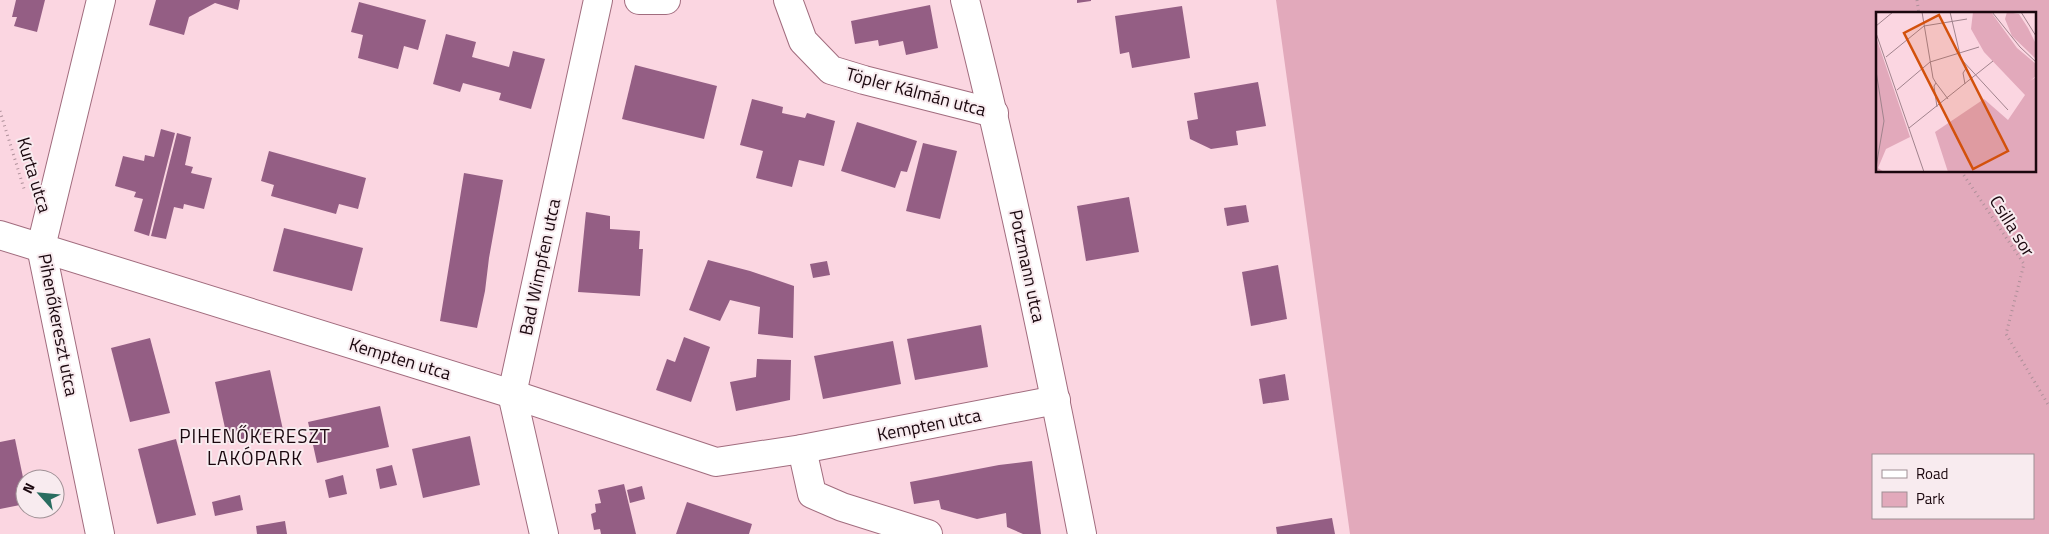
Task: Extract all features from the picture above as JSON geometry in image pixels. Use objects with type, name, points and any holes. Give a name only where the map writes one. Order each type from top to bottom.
[{"type":"street","name":"Pihenőkereszt utca","points":[[100,534],[42,247],[101,0]]},
{"type":"street","name":"Bad Wimpfen utca","points":[[544,534],[512,394],[598,0]]},
{"type":"street","points":[[639,0],[666,0]]},
{"type":"street","name":"Töpler Kálmán utca","points":[[788,0],[803,41],[831,70],[994,113]]},
{"type":"street","name":"Potzmann utca","points":[[965,0],[994,113],[1056,400],[1082,534]]},
{"type":"street","name":"Kempten utca","points":[[0,235],[512,394],[716,462],[802,449],[1056,400]]},
{"type":"street","points":[[802,449],[812,494],[842,507],[928,534]]},
{"type":"path","name":"Kurta utca","points":[[0,111],[25,193]]},
{"type":"path","name":"Csilla sor","points":[[1961,172],[1965,180],[2024,264],[2006,334],[2049,406]]},
{"type":"green space","points":[[1276,0],[2049,0],[2049,534],[1350,534]]},
{"type":"building","points":[[16,0],[45,0],[37,32],[14,26],[17,17],[12,17]]},
{"type":"building","points":[[156,0],[240,0],[238,10],[215,3],[189,17],[184,35],[149,25]]},
{"type":"building","points":[[1077,0],[1091,0],[1091,1],[1077,3]]},
{"type":"building","points":[[359,2],[426,20],[418,50],[404,46],[398,69],[358,58],[363,35],[351,32]]},
{"type":"building","points":[[930,5],[938,48],[906,55],[903,41],[879,46],[878,40],[855,44],[851,21]]},
{"type":"building","points":[[1182,6],[1190,58],[1132,68],[1129,52],[1120,54],[1115,16]]},
{"type":"building","points":[[446,34],[476,42],[472,57],[509,67],[513,51],[545,59],[531,109],[499,100],[501,93],[463,83],[460,92],[433,84]]},
{"type":"building","points":[[635,65],[717,86],[704,139],[622,119]]},
{"type":"building","points":[[1258,82],[1266,126],[1236,131],[1238,145],[1211,149],[1190,139],[1187,121],[1198,119],[1194,93]]},
{"type":"building","points":[[752,99],[783,107],[782,113],[805,118],[807,113],[835,121],[824,166],[799,160],[792,187],[756,178],[763,151],[740,145]]},
{"type":"building","points":[[857,122],[917,141],[907,172],[901,171],[895,188],[841,171]]},
{"type":"building","points":[[161,129],[175,133],[149,236],[134,231],[143,199],[134,197],[136,192],[115,186],[123,156],[144,161],[145,155],[154,157]]},
{"type":"building","points":[[177,133],[191,137],[185,165],[193,167],[191,173],[212,178],[204,209],[184,204],[183,209],[174,207],[166,239],[151,236]]},
{"type":"building","points":[[923,143],[957,151],[940,219],[906,211]]},
{"type":"building","points":[[269,151],[366,178],[358,209],[339,204],[336,214],[271,196],[274,185],[261,181]]},
{"type":"building","points":[[464,173],[503,180],[477,328],[440,321]]},
{"type":"building","points":[[1129,197],[1139,252],[1086,261],[1077,206]]},
{"type":"building","points":[[1246,205],[1249,222],[1227,226],[1224,208]]},
{"type":"building","points":[[586,212],[610,216],[610,229],[640,231],[639,249],[643,249],[640,296],[578,292]]},
{"type":"building","points":[[284,228],[363,248],[352,291],[273,271]]},
{"type":"building","points":[[708,260],[750,271],[794,286],[793,338],[758,334],[760,307],[730,300],[720,321],[689,310]]},
{"type":"building","points":[[827,261],[830,275],[813,278],[810,264]]},
{"type":"building","points":[[1278,265],[1287,319],[1251,326],[1242,272]]},
{"type":"building","points":[[981,325],[988,367],[915,380],[907,339]]},
{"type":"building","points":[[684,337],[710,347],[691,402],[656,390],[667,359],[675,362]]},
{"type":"building","points":[[150,338],[170,413],[130,422],[111,348]]},
{"type":"building","points":[[893,341],[901,384],[823,399],[814,356]]},
{"type":"building","points":[[757,359],[791,360],[790,400],[736,411],[730,382],[756,377]]},
{"type":"building","points":[[270,370],[283,430],[228,442],[215,382]]},
{"type":"building","points":[[1285,374],[1289,400],[1263,404],[1259,379]]},
{"type":"building","points":[[380,406],[389,447],[317,463],[308,422]]},
{"type":"building","points":[[470,436],[480,485],[423,498],[412,449]]},
{"type":"building","points":[[15,439],[21,469],[15,469],[15,506],[0,509],[0,442]]},
{"type":"building","points":[[176,439],[196,515],[157,524],[138,449]]},
{"type":"building","points":[[1032,461],[1041,534],[1023,534],[1007,527],[1006,513],[977,519],[941,509],[939,500],[914,504],[910,482],[999,465]]},
{"type":"building","points":[[392,465],[397,485],[380,489],[376,469]]},
{"type":"building","points":[[343,475],[347,494],[329,498],[325,480]]},
{"type":"building","points":[[624,484],[636,534],[601,534],[600,529],[594,530],[591,514],[596,512],[595,504],[601,503],[598,490]]},
{"type":"building","points":[[642,486],[645,499],[630,503],[627,490]]},
{"type":"building","points":[[240,495],[243,510],[215,516],[212,502]]},
{"type":"building","points":[[687,502],[752,524],[749,534],[676,534]]},
{"type":"building","points":[[1332,518],[1335,534],[1277,534],[1276,527]]},
{"type":"building","points":[[285,521],[287,534],[257,534],[256,526]]},
{"type":"district","name":"PIHENŐKERESZT LAKÓPARK","points":[[255,447]]}]
